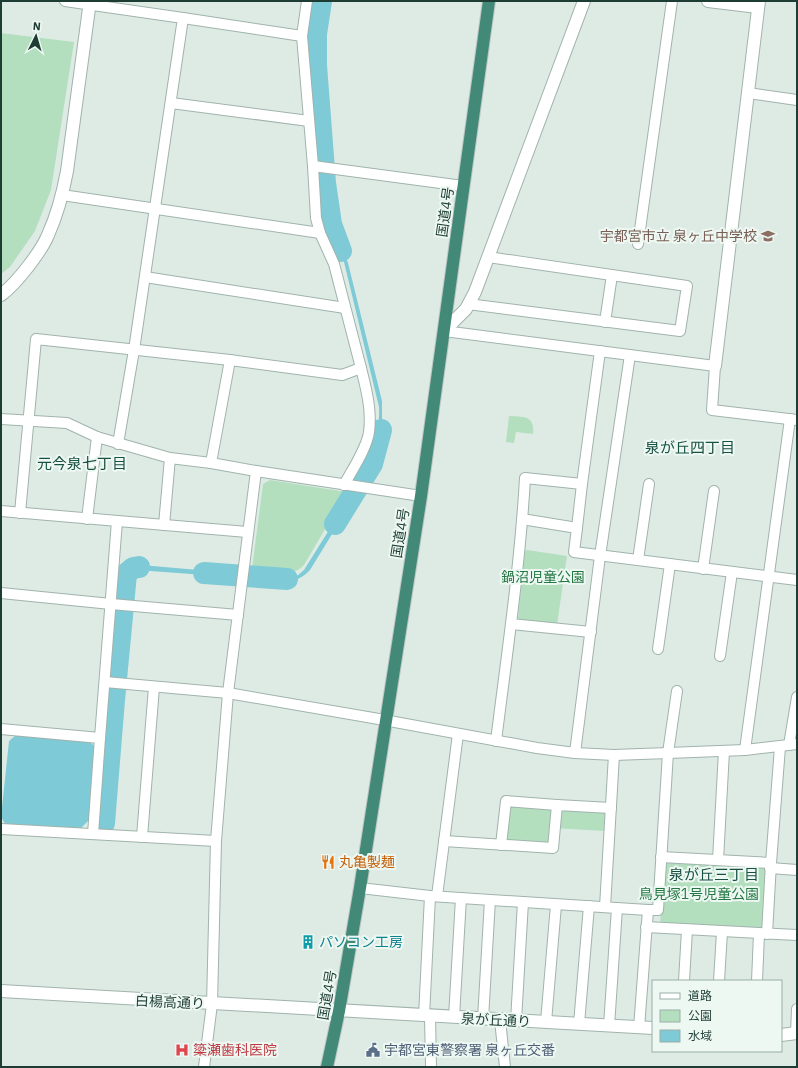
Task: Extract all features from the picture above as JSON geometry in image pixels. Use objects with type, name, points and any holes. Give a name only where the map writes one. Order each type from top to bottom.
[{"type":"highway","name":"国道4号","points":[[327,1067],[339,1012],[360,888],[421,496],[489,1]]},
{"type":"street","points":[[65,1],[89,2],[302,36]]},
{"type":"street","points":[[307,1],[302,36],[316,218],[320,233],[334,264],[366,386],[369,405],[369,433],[361,455],[344,485]]},
{"type":"street","points":[[444,331],[466,309],[475,292],[584,1]]},
{"type":"street","points":[[638,244],[672,1]]},
{"type":"street","points":[[708,1],[758,4],[715,366],[712,410],[793,420],[745,750]]},
{"type":"street","points":[[1,295],[7,291],[27,268],[48,237],[62,195],[67,171],[89,2]]},
{"type":"street","points":[[118,444],[134,350],[183,18]]},
{"type":"street","points":[[748,93],[797,100]]},
{"type":"street","points":[[171,103],[309,121]]},
{"type":"street","points":[[313,166],[463,186]]},
{"type":"street","points":[[62,195],[320,233]]},
{"type":"street","points":[[468,304],[680,331],[687,286],[488,257]]},
{"type":"street","points":[[605,322],[612,275]]},
{"type":"street","points":[[144,277],[345,308]]},
{"type":"street","points":[[444,331],[715,366]]},
{"type":"street","points":[[20,513],[36,339],[230,360],[342,375],[361,368]]},
{"type":"street","points":[[600,351],[574,552],[797,580]]},
{"type":"street","points":[[575,753],[600,556],[630,355]]},
{"type":"street","points":[[210,463],[230,360]]},
{"type":"street","points":[[1,419],[66,423],[97,437],[170,458],[421,496]]},
{"type":"street","points":[[87,519],[97,437]]},
{"type":"street","points":[[164,525],[170,458]]},
{"type":"street","points":[[204,1067],[212,1004],[216,841],[228,693],[247,532],[256,471]]},
{"type":"street","points":[[496,741],[511,624],[525,478],[582,484]]},
{"type":"street","points":[[638,560],[649,484]]},
{"type":"street","points":[[703,569],[714,492]]},
{"type":"street","points":[[1,511],[247,532]]},
{"type":"street","points":[[522,519],[576,528]]},
{"type":"street","points":[[93,834],[117,521]]},
{"type":"street","points":[[658,648],[670,564]]},
{"type":"street","points":[[720,656],[732,572]]},
{"type":"street","points":[[1,593],[238,615]]},
{"type":"street","points":[[511,624],[591,632]]},
{"type":"street","points":[[104,682],[228,693],[386,720],[496,741],[575,753],[614,755],[745,750],[789,746]]},
{"type":"street","points":[[142,837],[154,687]]},
{"type":"street","points":[[360,888],[461,898],[658,910],[668,753],[677,690]]},
{"type":"street","points":[[757,980],[770,866],[797,697]]},
{"type":"street","points":[[1,729],[100,738]]},
{"type":"street","points":[[431,1067],[427,1016],[434,896],[444,841],[458,734]]},
{"type":"street","points":[[718,860],[724,751]]},
{"type":"street","points":[[605,907],[614,755]]},
{"type":"street","points":[[501,845],[506,802],[611,808]]},
{"type":"street","points":[[444,841],[553,848],[557,805]]},
{"type":"street","points":[[1,829],[216,841]]},
{"type":"street","points":[[661,857],[718,860],[797,870]]},
{"type":"street","points":[[454,1018],[461,898]]},
{"type":"street","points":[[483,1019],[490,900]]},
{"type":"street","points":[[516,1021],[523,902]]},
{"type":"street","points":[[546,1022],[556,904]]},
{"type":"street","points":[[579,1024],[589,906]]},
{"type":"street","points":[[609,1026],[617,908]]},
{"type":"street","points":[[639,1028],[648,910]]},
{"type":"street","points":[[646,927],[797,935]]},
{"type":"street","points":[[684,980],[687,930]]},
{"type":"street","points":[[719,980],[722,932]]},
{"type":"street","name":"白楊高通り","points":[[1,991],[339,1012]]},
{"type":"street","points":[[782,1035],[797,1033],[797,1009]]},
{"type":"street","name":"泉が丘通り","points":[[339,1012],[652,1028]]},
{"type":"street","points":[[500,1020],[505,1067]]},
{"type":"green space","points":[[1,33],[74,42],[51,190],[35,231],[10,267],[1,274]]},
{"type":"green space","points":[[509,416],[524,417],[530,420],[532,423],[533,434],[516,432],[514,443],[506,442]]},
{"type":"green space","points":[[270,480],[347,492],[304,565],[290,573],[252,569],[263,484]]},
{"type":"green space","name":"鍋沼児童公園","points":[[527,550],[567,556],[557,625],[522,622],[518,618],[525,551]]},
{"type":"green space","points":[[509,805],[605,811],[604,831],[553,828],[551,846],[505,842]]},
{"type":"green space","name":"鳥見塚1号児童公園","points":[[664,859],[767,865],[763,931],[660,925]]},
{"type":"water","points":[[319,1],[322,1],[317,36],[325,155],[322,155],[315,36]]},
{"type":"water","points":[[324,180],[327,180],[330,221],[348,263],[382,401],[382,426],[380,441],[376,454],[367,472],[364,470],[376,440],[379,407],[344,262],[327,222]]},
{"type":"water","points":[[349,498],[353,500],[310,570],[298,579],[292,581],[279,582],[257,579],[257,576],[297,576],[304,570]]},
{"type":"water","points":[[141,565],[233,573],[233,577],[136,570],[130,574],[127,588],[123,587],[125,574],[129,569]]},
{"type":"water","points":[[114,700],[117,701],[107,823],[104,823]]},
{"type":"water","points":[[16,735],[88,741],[96,747],[89,820],[81,828],[6,825],[1,817],[9,741]]},
{"type":"waterway","points":[[321,1],[316,34],[316,65],[325,183],[331,224],[341,251]]},
{"type":"waterway","points":[[335,524],[372,464],[381,430]]},
{"type":"waterway","points":[[104,823],[126,574],[133,568],[139,567]]},
{"type":"waterway","points":[[204,573],[287,579]]},
{"type":"place","name":"宇都宮市立 泉ヶ丘中学校","points":[[768,236]]},
{"type":"place","name":"丸亀製麺","points":[[328,862]]},
{"type":"place","name":"パソコン工房","points":[[308,942]]},
{"type":"place","name":"簗瀬歯科医院","points":[[182,1050]]},
{"type":"place","name":"宇都宮東警察署 泉ヶ丘交番","points":[[373,1050]]},
{"type":"district","name":"泉が丘四丁目","points":[[690,448]]},
{"type":"district","name":"元今泉七丁目","points":[[82,464]]},
{"type":"district","name":"泉が丘三丁目","points":[[714,875]]}]
